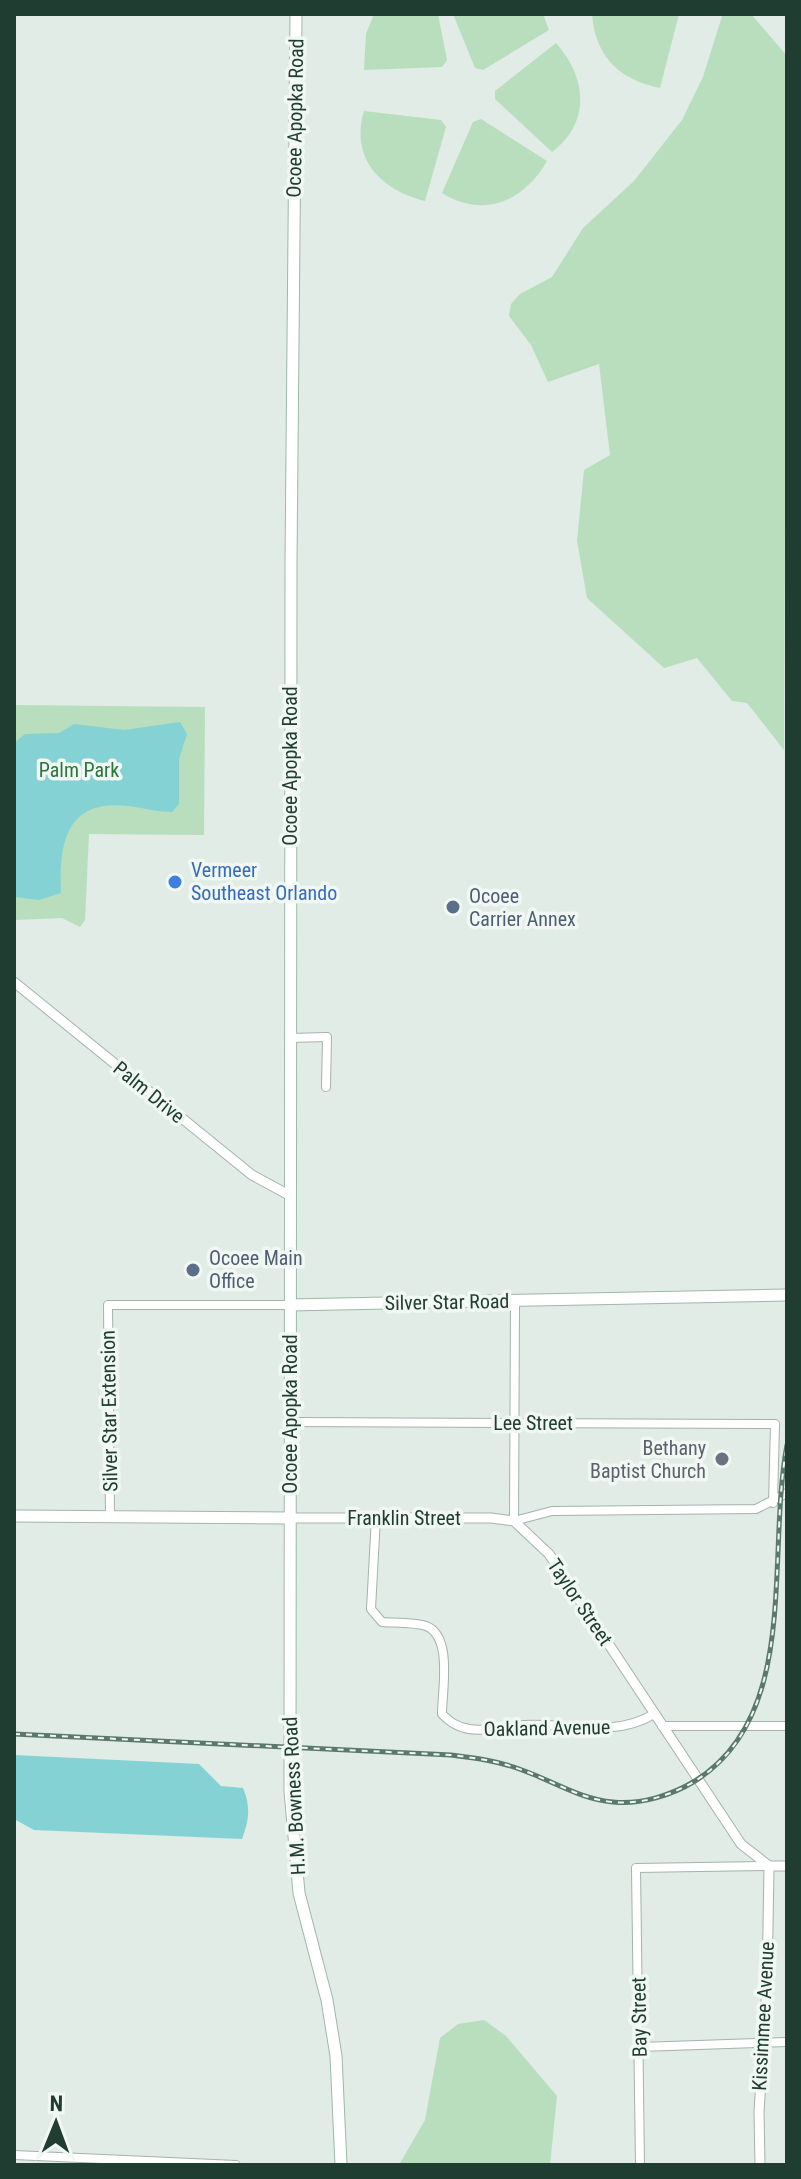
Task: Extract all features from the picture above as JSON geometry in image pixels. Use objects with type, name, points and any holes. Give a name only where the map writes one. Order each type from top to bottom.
[{"type":"main road","name":"Ocoee Apopka Road","points":[[290,1518],[296,14]]},
{"type":"main road","name":"Silver Star Road","points":[[289,1305],[787,1295]]},
{"type":"main road","name":"Franklin Street","points":[[14,1516],[290,1518]]},
{"type":"main road","name":"H.M. Bowness Road","points":[[290,1518],[291,1825],[299,1893],[334,2044],[341,2165]]},
{"type":"street","name":"Palm Drive","points":[[14,982],[252,1175],[289,1195]]},
{"type":"street","points":[[290,1038],[327,1037],[326,1087]]},
{"type":"street","points":[[514,1521],[515,1301]]},
{"type":"street","name":"Silver Star Road","points":[[108,1305],[289,1305]]},
{"type":"street","name":"Silver Star Extension","points":[[108,1305],[110,1516]]},
{"type":"street","name":"Lee Street","points":[[290,1422],[775,1424],[773,1503]]},
{"type":"street","name":"Franklin Street","points":[[290,1518],[514,1521],[552,1511],[744,1510],[773,1503],[787,1493]]},
{"type":"street","name":"Oakland Avenue","points":[[376,1517],[371,1609],[382,1622],[424,1625],[441,1638],[442,1714],[453,1724],[469,1729],[553,1725],[609,1728],[629,1725],[654,1714]]},
{"type":"street","name":"Taylor Street","points":[[514,1521],[549,1554],[741,1844],[772,1866]]},
{"type":"street","points":[[662,1726],[787,1726]]},
{"type":"street","points":[[772,1866],[787,1866]]},
{"type":"street","name":"Bay Street","points":[[640,2165],[636,1868],[772,1866]]},
{"type":"street","name":"Kissimmee Avenue","points":[[760,2165],[759,2112],[772,1866]]},
{"type":"street","points":[[640,2047],[787,2042]]},
{"type":"street","points":[[14,2155],[236,2165]]},
{"type":"green space","points":[[374,14],[438,14],[447,60],[442,67],[364,70],[366,34]]},
{"type":"green space","points":[[453,14],[543,14],[549,30],[483,70],[475,68]]},
{"type":"green space","points":[[592,14],[679,14],[660,88],[633,79],[612,64],[598,43]]},
{"type":"green space","points":[[752,15],[787,56],[784,750],[747,703],[732,701],[697,658],[664,668],[587,598],[577,541],[584,470],[610,455],[599,364],[548,382],[531,345],[509,316],[511,304],[520,294],[552,277],[583,228],[634,181],[682,120],[703,77],[722,16]]},
{"type":"green space","points":[[556,43],[574,71],[580,99],[579,114],[573,127],[552,152],[495,99],[495,91]]},
{"type":"green space","points":[[364,111],[441,120],[446,127],[425,201],[395,189],[372,170],[361,143]]},
{"type":"green space","points":[[481,119],[547,161],[538,175],[515,196],[488,205],[473,205],[442,193],[473,122]]},
{"type":"green space","name":"Palm Park","points":[[14,705],[205,707],[204,835],[89,834],[85,920],[80,927],[62,918],[14,920]]},
{"type":"green space","points":[[484,2020],[506,2036],[557,2096],[550,2165],[399,2165],[425,2120],[440,2038],[458,2024]]},
{"type":"water","points":[[180,722],[187,734],[179,759],[179,804],[172,812],[128,806],[91,810],[79,817],[70,828],[62,857],[61,893],[39,900],[14,897],[14,743],[25,734],[59,733],[74,724],[124,730]]},
{"type":"water","points":[[14,1755],[199,1764],[221,1786],[243,1788],[248,1814],[242,1839],[34,1830],[14,1819]]},
{"type":"railway","points":[[14,1734],[451,1755],[513,1767],[601,1800],[634,1802],[666,1795],[695,1781],[729,1752],[751,1716],[765,1675],[773,1630],[781,1489],[787,1445]]},
{"type":"place","name":"Vermeer Southeast Orlando","points":[[175,882]]},
{"type":"place","name":"Ocoee Carrier Annex","points":[[453,907]]},
{"type":"place","name":"Ocoee Main Office","points":[[193,1270]]},
{"type":"place","name":"Bethany Baptist Church","points":[[722,1459]]}]
